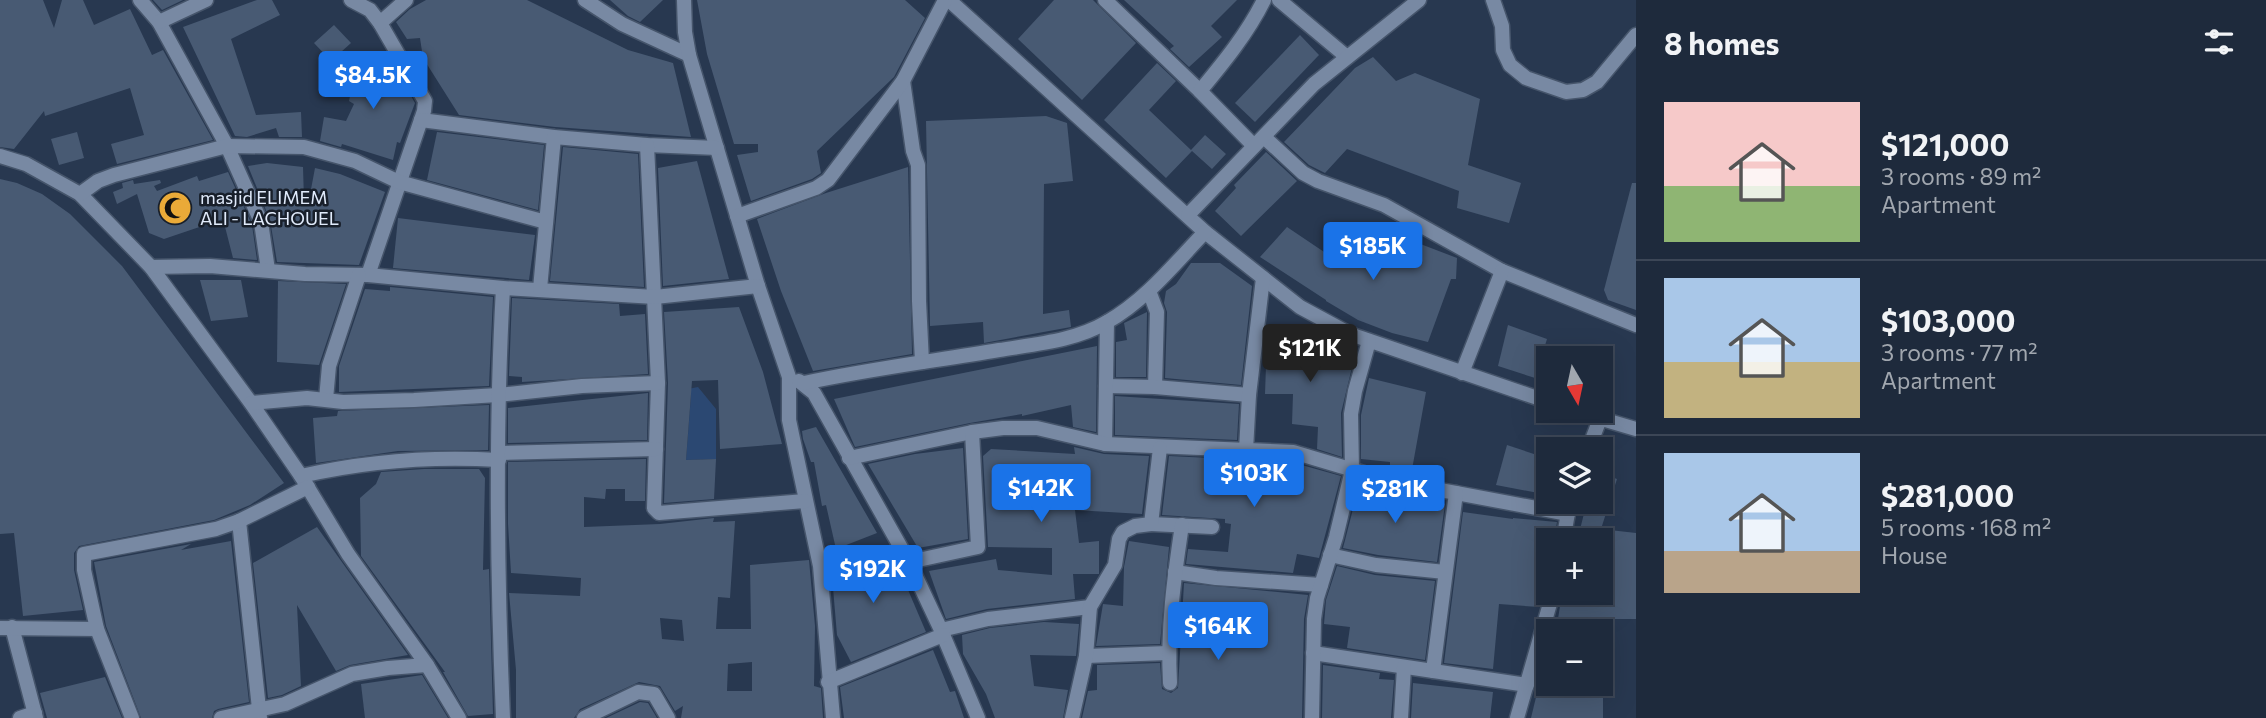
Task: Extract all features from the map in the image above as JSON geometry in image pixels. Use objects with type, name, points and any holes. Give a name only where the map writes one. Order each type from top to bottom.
[{"type":"street","points":[[141,0],[159,22],[227,146],[261,222],[268,270]]},
{"type":"street","points":[[159,22],[206,0]]},
{"type":"street","points":[[326,399],[330,366],[399,182],[425,101],[368,5],[351,0]]},
{"type":"street","points":[[380,23],[406,0]]},
{"type":"street","points":[[585,0],[622,24],[689,55]]},
{"type":"street","points":[[684,0],[689,55],[758,286],[789,377],[789,420],[820,566],[833,718]]},
{"type":"street","points":[[737,216],[816,188],[828,180],[903,81],[947,0],[1205,232],[1320,320],[1369,341],[1536,398]]},
{"type":"street","points":[[1105,0],[1200,91],[1259,141],[1311,177],[1384,205],[1502,271],[1636,325]]},
{"type":"street","points":[[1200,91],[1228,57],[1264,0]]},
{"type":"street","points":[[1279,0],[1347,57]]},
{"type":"street","points":[[1188,215],[1314,84],[1419,0]]},
{"type":"street","points":[[1493,0],[1502,26],[1503,50],[1510,65],[1526,78],[1566,92],[1583,90],[1597,82],[1636,35]]},
{"type":"street","points":[[903,81],[913,151],[918,164],[922,362]]},
{"type":"street","points":[[421,120],[554,137],[718,148]]},
{"type":"street","points":[[540,289],[554,137]]},
{"type":"street","points":[[647,145],[659,383],[653,502],[655,512],[805,500]]},
{"type":"street","points":[[80,194],[98,181],[114,175],[227,146],[304,147],[355,161],[399,182],[546,222]]},
{"type":"street","points":[[0,156],[26,164],[80,194],[151,267],[251,403],[304,481],[348,554],[427,664],[459,718]]},
{"type":"street","points":[[804,383],[1077,335],[1107,322],[1140,300],[1205,232]]},
{"type":"street","points":[[151,267],[211,266],[364,275],[503,288],[655,297],[758,286]]},
{"type":"street","points":[[1462,373],[1502,271]]},
{"type":"street","points":[[1246,450],[1249,395],[1263,278]]},
{"type":"street","points":[[503,288],[498,395],[503,718]]},
{"type":"street","points":[[1149,290],[1157,312],[1156,387]]},
{"type":"street","points":[[1105,444],[1107,322]]},
{"type":"street","points":[[1312,718],[1314,619],[1352,470],[1351,414],[1369,341]]},
{"type":"street","points":[[789,377],[804,383],[814,393],[909,562],[978,718]]},
{"type":"street","points":[[251,403],[498,395],[582,386],[659,383]]},
{"type":"street","points":[[1106,386],[1156,387],[1249,395]]},
{"type":"street","points":[[1614,423],[1636,429]]},
{"type":"street","points":[[849,458],[972,432],[1037,428],[1105,444],[1293,452],[1387,480],[1536,504]]},
{"type":"street","points":[[909,562],[978,547],[972,432]]},
{"type":"street","points":[[1151,524],[1160,447]]},
{"type":"street","points":[[132,718],[97,629],[84,570],[84,554],[216,529],[239,521],[304,481],[329,469],[458,457],[656,450]]},
{"type":"street","points":[[1433,671],[1456,493]]},
{"type":"street","points":[[239,521],[259,713]]},
{"type":"street","points":[[1072,718],[1086,656],[1090,607],[1115,565],[1119,539],[1124,532],[1135,526],[1151,524],[1212,527]]},
{"type":"street","points":[[1170,683],[1170,609],[1182,524]]},
{"type":"street","points":[[1330,555],[1376,565],[1444,572]]},
{"type":"street","points":[[1175,572],[1216,578],[1321,585]]},
{"type":"street","points":[[1517,718],[1550,605]]},
{"type":"street","points":[[828,682],[942,632],[988,619],[1090,607]]},
{"type":"street","points":[[20,718],[35,716],[6,628],[97,629]]},
{"type":"street","points":[[1086,656],[1168,653]]},
{"type":"street","points":[[1312,653],[1527,685]]},
{"type":"street","points":[[221,718],[259,713],[302,698],[352,674],[388,667],[427,664]]},
{"type":"street","points":[[1401,718],[1404,667]]},
{"type":"street","points":[[584,718],[645,691],[654,694],[668,718]]},
{"type":"shaded area","points":[[698,387],[716,409],[716,459],[686,460],[691,395],[688,389]]},
{"type":"building","points":[[0,0],[43,0],[54,28],[62,0],[83,0],[94,25],[130,9],[152,55],[163,50],[213,140],[117,164],[111,144],[144,135],[130,88],[45,116],[44,111],[14,149],[0,147]]},
{"type":"building","points":[[153,0],[183,0],[162,10]]},
{"type":"building","points":[[257,0],[272,0],[280,15],[231,39],[256,115],[301,112],[302,137],[279,137],[276,128],[247,137],[235,136],[183,27]]},
{"type":"building","points":[[426,0],[527,0],[628,50],[673,63],[691,137],[555,127],[459,115],[423,58],[420,38],[407,39],[396,22],[410,9]]},
{"type":"building","points":[[610,0],[663,0],[640,22],[628,16]]},
{"type":"building","points":[[697,0],[905,0],[925,18],[894,77],[817,151],[821,173],[812,179],[751,201],[737,155],[758,152],[758,144],[734,144],[707,54]]},
{"type":"building","points":[[1054,0],[1093,0],[1136,43],[1082,100],[1018,39]]},
{"type":"building","points":[[1124,0],[1237,0],[1211,26],[1222,37],[1189,67],[1170,49],[1174,46]]},
{"type":"building","points":[[334,25],[351,43],[331,61],[314,43]]},
{"type":"building","points":[[1300,35],[1319,55],[1255,122],[1235,103]]},
{"type":"building","points":[[358,57],[390,59],[415,103],[400,143],[397,142],[393,160],[342,144],[341,147],[320,141],[324,117],[346,121],[354,104],[349,101]]},
{"type":"building","points":[[1373,57],[1396,81],[1415,73],[1480,99],[1468,165],[1521,183],[1509,223],[1457,208],[1459,191],[1347,149],[1325,173],[1309,165],[1284,142],[1355,68]]},
{"type":"building","points":[[1157,63],[1176,81],[1149,110],[1191,150],[1205,135],[1226,154],[1212,169],[1192,151],[1166,178],[1104,120]]},
{"type":"building","points":[[1046,116],[1067,123],[1073,181],[1044,184],[1043,314],[1069,310],[1071,327],[984,343],[983,322],[930,326],[926,121]]},
{"type":"building","points":[[77,132],[84,158],[59,165],[51,139]]},
{"type":"building","points":[[437,132],[544,145],[538,210],[427,180]]},
{"type":"building","points":[[563,147],[638,154],[644,287],[550,281]]},
{"type":"building","points":[[1266,152],[1297,181],[1241,236],[1215,211],[1236,188],[1234,185]]},
{"type":"building","points":[[697,161],[729,279],[663,286],[658,168]]},
{"type":"building","points":[[267,163],[303,167],[304,200],[309,200],[315,168],[340,174],[385,192],[359,265],[277,262],[270,220],[248,166]]},
{"type":"building","points":[[908,167],[912,354],[813,371],[781,291],[757,219],[826,193]]},
{"type":"building","points":[[228,172],[252,225],[257,260],[233,258],[223,219],[164,239],[149,233],[137,194],[117,204],[113,192],[123,188],[122,183],[133,180],[134,184],[160,180],[161,183],[154,186],[157,191],[197,176],[199,181]]},
{"type":"building","points":[[0,179],[42,194],[70,214],[122,266],[284,483],[250,505],[214,520],[79,546],[74,553],[74,570],[83,610],[23,616],[14,533],[0,534]]},
{"type":"building","points":[[1632,183],[1636,183],[1636,310],[1608,300],[1604,290]]},
{"type":"building","points":[[398,218],[535,235],[529,280],[393,268]]},
{"type":"building","points":[[1287,227],[1342,264],[1349,247],[1387,262],[1397,235],[1457,258],[1456,279],[1451,279],[1428,342],[1392,333],[1358,320],[1260,257]]},
{"type":"building","points":[[1191,263],[1220,263],[1252,286],[1241,385],[1165,378],[1166,291],[1176,284]]},
{"type":"building","points":[[200,280],[241,280],[248,317],[211,321]]},
{"type":"building","points":[[278,281],[346,284],[319,365],[277,362]]},
{"type":"building","points":[[390,287],[493,297],[489,386],[339,392],[339,366],[365,289],[390,291]]},
{"type":"building","points":[[512,298],[619,304],[620,316],[645,314],[648,374],[522,382],[522,377],[509,376]]},
{"type":"building","points":[[739,307],[763,372],[782,444],[720,449],[718,380],[692,381],[686,460],[716,459],[714,499],[664,503],[668,383],[664,312]]},
{"type":"building","points":[[1147,312],[1146,377],[1116,377],[1116,342],[1127,340],[1124,323]]},
{"type":"building","points":[[1508,325],[1547,339],[1545,346],[1536,346],[1535,378],[1498,366]]},
{"type":"building","points":[[1303,330],[1324,337],[1324,349],[1333,348],[1334,354],[1354,359],[1341,413],[1342,457],[1317,449],[1318,427],[1292,424],[1293,394],[1265,394],[1267,337],[1290,333],[1301,337]]},
{"type":"building","points":[[1097,346],[1096,432],[1073,427],[1071,405],[855,447],[834,399]]},
{"type":"building","points":[[1369,378],[1426,392],[1411,475],[1390,471],[1390,462],[1361,459],[1361,415]]},
{"type":"building","points":[[648,393],[647,440],[508,443],[508,408]]},
{"type":"building","points":[[1115,396],[1239,404],[1237,440],[1115,435]]},
{"type":"building","points":[[489,405],[488,450],[398,451],[316,463],[313,418],[337,416],[338,411]]},
{"type":"building","points":[[816,427],[877,533],[836,549],[826,505],[822,506],[814,462],[811,462],[803,439],[802,431]]},
{"type":"building","points":[[1507,445],[1536,455],[1536,493],[1496,485]]},
{"type":"building","points":[[1074,447],[1104,454],[1149,456],[1142,514],[1075,510],[1079,543],[1099,541],[1099,574],[1073,574],[1075,599],[987,609],[946,619],[929,571],[996,559],[998,570],[1052,575],[1052,548],[988,547],[983,456],[991,449],[1075,454]]},
{"type":"building","points":[[963,448],[968,539],[918,548],[868,464]]},
{"type":"building","points":[[1169,456],[1291,462],[1341,476],[1319,558],[1297,554],[1293,573],[1186,564],[1188,549],[1228,552],[1231,524],[1225,523],[1225,519],[1162,515]]},
{"type":"building","points":[[646,459],[645,501],[625,501],[625,489],[606,489],[605,499],[584,497],[584,527],[660,524],[714,518],[713,522],[735,521],[730,598],[718,597],[716,629],[751,629],[750,565],[809,560],[815,626],[814,686],[821,688],[823,718],[681,718],[683,706],[675,711],[660,686],[639,682],[580,709],[574,718],[516,718],[516,670],[509,593],[580,596],[581,578],[511,573],[508,462]],"holes":[[[660,618],[682,620],[684,641],[662,639]],[[752,662],[752,691],[727,691],[728,664]]]},
{"type":"building","points":[[479,469],[485,478],[483,570],[489,569],[493,714],[468,716],[445,672],[361,556],[360,498],[376,484],[381,472]]},
{"type":"building","points":[[1360,482],[1445,504],[1437,562],[1343,548]]},
{"type":"building","points":[[1463,512],[1557,522],[1556,528],[1536,528],[1536,605],[1539,607],[1499,604],[1493,669],[1444,663]]},
{"type":"building","points":[[1584,514],[1606,514],[1601,528],[1580,528]]},
{"type":"building","points":[[317,527],[408,655],[350,665],[336,671],[297,605],[301,686],[268,698],[253,563]]},
{"type":"building","points":[[1613,530],[1636,533],[1636,619],[1558,619],[1560,605],[1613,605]]},
{"type":"building","points":[[231,541],[249,702],[218,709],[214,711],[212,718],[141,718],[106,626],[94,562],[191,544],[181,550]]},
{"type":"building","points":[[1129,541],[1169,547],[1160,644],[1096,646],[1103,604],[1123,606],[1124,567]]},
{"type":"building","points":[[891,550],[926,632],[851,662],[837,635],[831,564]]},
{"type":"building","points":[[1337,566],[1375,575],[1435,581],[1425,660],[1347,648],[1350,627],[1324,624],[1326,600]]},
{"type":"building","points":[[1184,583],[1308,595],[1304,619],[1302,718],[1082,718],[1088,691],[1097,690],[1097,665],[1160,663],[1162,689],[1171,693],[1178,688]]},
{"type":"building","points":[[1044,622],[1079,624],[1076,656],[1030,655],[1034,686],[1068,690],[1063,718],[995,718],[986,694],[963,654],[962,635],[990,628]]},
{"type":"building","points":[[933,650],[950,692],[955,691],[964,718],[844,718],[840,687]]},
{"type":"building","points":[[1323,665],[1380,673],[1379,679],[1394,680],[1391,718],[1322,718]]},
{"type":"building","points":[[422,675],[448,718],[365,718],[361,684]]},
{"type":"building","points":[[105,677],[122,718],[47,718],[40,693]]},
{"type":"building","points":[[1413,683],[1493,692],[1490,718],[1411,718]]},
{"type":"building","points":[[1536,696],[1603,696],[1603,718],[1531,718]]},
{"type":"building","points":[[640,702],[648,703],[657,718],[606,718]]},
{"type":"place","name":"masjid ELIMEM ALI - LACHOUEL","points":[[175,208]]}]
